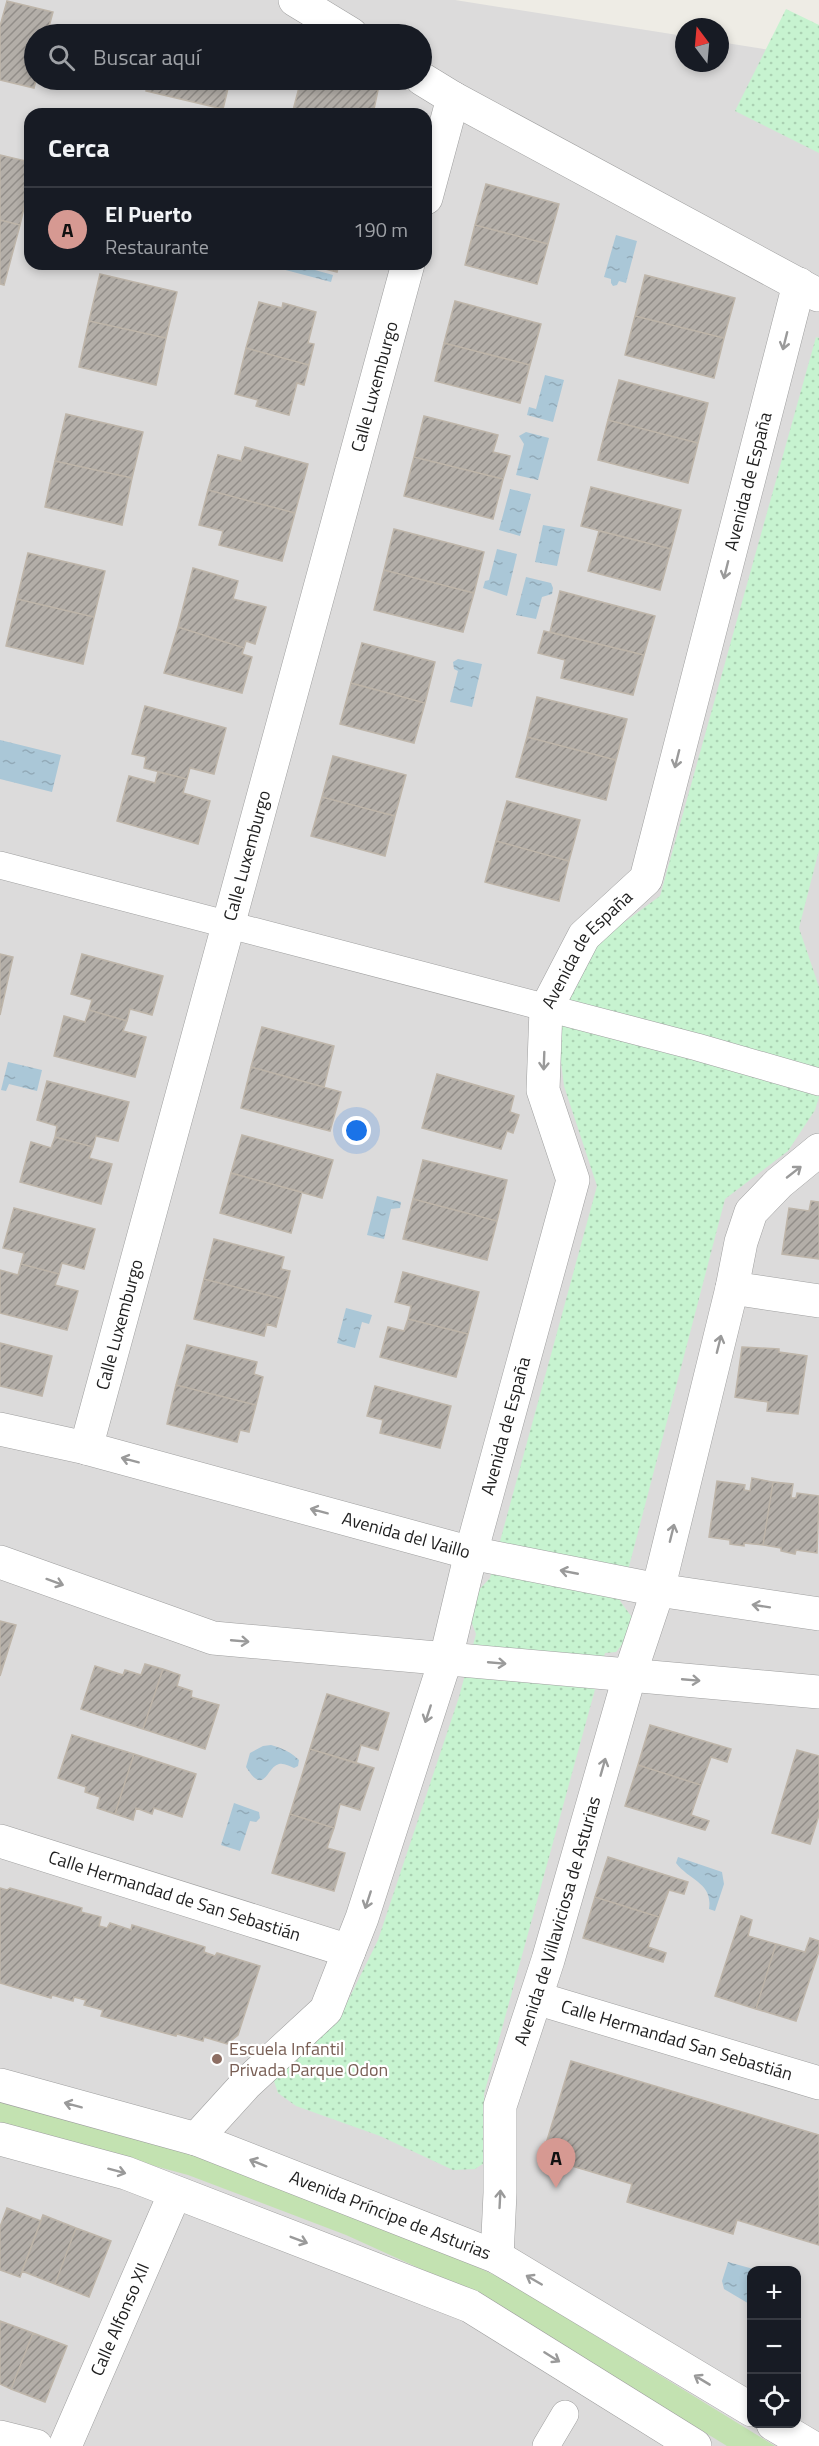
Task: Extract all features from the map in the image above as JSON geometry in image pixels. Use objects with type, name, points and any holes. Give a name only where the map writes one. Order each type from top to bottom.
[{"type":"street","points":[[296,0],[335,24]]},
{"type":"street","points":[[432,85],[809,290]]},
{"type":"street","points":[[432,176],[453,98]]},
{"type":"street","name":"Calle Luxemburgo","points":[[86,1448],[406,270]]},
{"type":"street","name":"Avenida de España","points":[[446,1658],[471,1553],[573,1180],[543,1090],[546,1009],[584,936],[646,879],[809,290]]},
{"type":"street","points":[[0,865],[697,1047],[819,1082]]},
{"type":"street","points":[[658,1590],[732,1288],[741,1242],[751,1212],[779,1183],[819,1149]]},
{"type":"street","points":[[732,1288],[819,1301]]},
{"type":"street","name":"Avenida del Vaillo","points":[[0,1429],[86,1448],[471,1553],[658,1590],[819,1614]]},
{"type":"street","points":[[0,1562],[213,1638],[819,1692]]},
{"type":"street","name":"Avenida de Villaviciosa de Asturias","points":[[497,2257],[500,2106],[536,1998],[630,1674],[658,1590]]},
{"type":"street","points":[[196,2139],[246,2085],[326,2010],[362,1918],[446,1658]]},
{"type":"street","name":"Calle Hermandad de San Sebastián","points":[[0,1841],[349,1951]]},
{"type":"street","name":"Calle Hermandad San Sebastián","points":[[536,1998],[819,2083]]},
{"type":"street","name":"Avenida Príncipe de Asturias","points":[[0,2085],[196,2139],[497,2257],[747,2407]]},
{"type":"street","points":[[0,2139],[126,2173],[470,2306],[695,2446]]},
{"type":"street","name":"Calle Alfonso XII","points":[[65,2446],[175,2193]]},
{"type":"street","points":[[546,2446],[565,2414]]},
{"type":"street","points":[[780,2428],[810,2446]]},
{"type":"street","points":[[0,2437],[36,2446]]},
{"type":"shaded area","points":[[0,0],[455,0],[675,35],[675,72],[729,72],[729,43],[819,58],[819,2446],[0,2446]]},
{"type":"green space","points":[[786,9],[819,25],[819,153],[735,111]]},
{"type":"green space","points":[[816,337],[819,338],[819,850],[799,928],[819,987],[819,1097],[815,1110],[788,1151],[725,1199],[620,1601],[631,1616],[632,1632],[616,1652],[605,1653],[484,2094],[489,2160],[475,2169],[453,2170],[380,2136],[296,2106],[278,2093],[272,2075],[339,2019],[378,1940],[459,1697],[476,1634],[470,1618],[477,1592],[490,1578],[597,1186],[564,1086],[558,1036],[570,989],[600,940],[660,896]]},
{"type":"green space","points":[[0,2099],[204,2154],[356,2211],[503,2279],[775,2446],[727,2446],[487,2299],[346,2235],[188,2175],[0,2124]]},
{"type":"water","points":[[616,235],[637,241],[626,283],[619,281],[613,286],[611,279],[604,277]]},
{"type":"water","points":[[286,270],[315,270],[333,275],[331,282]]},
{"type":"water","points":[[545,375],[564,380],[553,422],[527,415],[529,407],[536,409]]},
{"type":"water","points":[[526,432],[549,438],[538,480],[516,475],[524,444],[519,436]]},
{"type":"water","points":[[510,489],[531,494],[520,536],[499,530]]},
{"type":"water","points":[[543,525],[565,529],[557,566],[535,562]]},
{"type":"water","points":[[497,549],[517,554],[507,596],[483,588],[485,581],[489,580]]},
{"type":"water","points":[[526,577],[551,583],[553,588],[552,594],[542,597],[536,619],[516,615]]},
{"type":"water","points":[[458,659],[482,664],[472,707],[450,702],[458,671],[454,669],[453,662]]},
{"type":"water","points":[[0,740],[61,755],[52,792],[0,779]]},
{"type":"water","points":[[8,1062],[42,1070],[37,1091],[9,1084],[6,1091],[1,1090]]},
{"type":"water","points":[[377,1196],[401,1202],[400,1208],[391,1209],[384,1239],[367,1235]]},
{"type":"water","points":[[346,1308],[372,1315],[369,1324],[362,1322],[355,1348],[337,1343]]},
{"type":"water","points":[[271,1745],[293,1755],[299,1760],[298,1766],[294,1768],[279,1764],[265,1778],[257,1780],[246,1767],[250,1753],[263,1746]]},
{"type":"water","points":[[234,1803],[259,1812],[260,1818],[256,1822],[250,1821],[240,1851],[221,1845]]},
{"type":"water","points":[[678,1857],[722,1872],[724,1884],[715,1911],[709,1909],[708,1893],[704,1888],[676,1863]]},
{"type":"water","points":[[728,2262],[747,2267],[747,2303],[724,2289],[722,2281]]},
{"type":"building","points":[[7,1],[53,12],[50,24],[24,24],[24,86],[0,80],[0,26]]},
{"type":"building","points":[[146,90],[228,90],[223,108]]},
{"type":"building","points":[[298,90],[378,90],[374,108],[294,108]]},
{"type":"building","points":[[0,155],[24,161],[24,208],[20,225],[0,220]]},
{"type":"building","points":[[486,184],[559,204],[548,244],[475,225]]},
{"type":"building","points":[[0,220],[20,225],[4,285],[0,284]]},
{"type":"building","points":[[475,225],[548,244],[537,284],[465,265]]},
{"type":"building","points":[[100,274],[177,292],[166,338],[89,321]]},
{"type":"building","points":[[645,275],[735,298],[724,338],[635,316]]},
{"type":"building","points":[[455,301],[541,324],[530,365],[444,343]]},
{"type":"building","points":[[259,302],[282,308],[283,303],[316,312],[308,343],[314,344],[309,365],[246,348]]},
{"type":"building","points":[[635,316],[724,338],[714,378],[625,355]]},
{"type":"building","points":[[89,321],[166,338],[156,385],[79,367]]},
{"type":"building","points":[[444,343],[530,365],[520,403],[435,381]]},
{"type":"building","points":[[246,348],[309,365],[304,385],[297,383],[289,415],[256,406],[258,400],[235,394]]},
{"type":"building","points":[[619,380],[708,403],[698,443],[608,420]]},
{"type":"building","points":[[66,414],[143,432],[132,478],[55,461]]},
{"type":"building","points":[[424,416],[498,435],[493,452],[510,456],[503,479],[414,457]]},
{"type":"building","points":[[608,420],[698,443],[688,483],[598,460]]},
{"type":"building","points":[[245,447],[308,464],[295,513],[208,490],[218,455],[241,461]]},
{"type":"building","points":[[414,457],[503,479],[493,519],[404,496]]},
{"type":"building","points":[[55,461],[132,478],[122,525],[45,507]]},
{"type":"building","points":[[591,487],[681,510],[671,549],[581,526]]},
{"type":"building","points":[[208,490],[295,513],[282,561],[219,545],[223,531],[199,525]]},
{"type":"building","points":[[394,529],[484,552],[474,593],[384,570]]},
{"type":"building","points":[[599,531],[671,549],[660,590],[588,571]]},
{"type":"building","points":[[28,553],[105,571],[94,617],[17,599]]},
{"type":"building","points":[[193,568],[238,581],[233,599],[266,607],[255,644],[246,641],[244,648],[178,627]]},
{"type":"building","points":[[384,570],[474,593],[463,632],[374,610]]},
{"type":"building","points":[[560,591],[655,616],[644,655],[550,632]]},
{"type":"building","points":[[17,599],[94,617],[83,664],[6,646]]},
{"type":"building","points":[[178,627],[244,648],[242,654],[252,657],[242,693],[164,673]]},
{"type":"building","points":[[544,631],[644,655],[633,695],[561,678],[565,660],[538,653]]},
{"type":"building","points":[[362,643],[435,662],[425,703],[351,683]]},
{"type":"building","points":[[351,683],[425,703],[414,743],[340,724]]},
{"type":"building","points":[[537,697],[627,719],[616,760],[527,737]]},
{"type":"building","points":[[145,706],[226,728],[214,774],[190,768],[187,779],[144,768],[146,757],[132,754]]},
{"type":"building","points":[[527,737],[616,760],[606,800],[516,777]]},
{"type":"building","points":[[333,756],[406,775],[395,816],[322,797]]},
{"type":"building","points":[[158,772],[187,779],[183,793],[210,801],[198,844],[117,821],[129,776],[155,783]]},
{"type":"building","points":[[322,797],[395,816],[385,856],[311,836]]},
{"type":"building","points":[[507,801],[580,820],[569,861],[496,841]]},
{"type":"building","points":[[496,841],[569,861],[559,901],[485,882]]},
{"type":"building","points":[[0,954],[13,957],[0,1015]]},
{"type":"building","points":[[82,954],[163,976],[152,1015],[130,1009],[127,1021],[89,1010],[92,1000],[71,994]]},
{"type":"building","points":[[89,1010],[127,1021],[123,1031],[146,1037],[135,1077],[54,1056],[64,1016],[85,1022]]},
{"type":"building","points":[[262,1027],[334,1046],[324,1087],[251,1067]]},
{"type":"building","points":[[251,1067],[341,1092],[330,1131],[241,1108]]},
{"type":"building","points":[[437,1074],[514,1096],[510,1112],[519,1115],[513,1133],[507,1131],[501,1149],[422,1128]]},
{"type":"building","points":[[47,1081],[129,1102],[118,1141],[96,1136],[93,1147],[55,1137],[57,1126],[37,1120]]},
{"type":"building","points":[[242,1135],[333,1160],[322,1198],[231,1173]]},
{"type":"building","points":[[55,1137],[93,1147],[89,1158],[112,1164],[101,1204],[20,1182],[31,1142],[51,1148]]},
{"type":"building","points":[[423,1160],[507,1180],[497,1221],[413,1199]]},
{"type":"building","points":[[231,1173],[302,1192],[291,1233],[220,1213]]},
{"type":"building","points":[[413,1199],[497,1221],[487,1260],[403,1239]]},
{"type":"building","points":[[811,1201],[819,1202],[819,1259],[782,1254],[789,1208],[809,1211]]},
{"type":"building","points":[[14,1208],[95,1229],[84,1269],[62,1263],[59,1274],[21,1264],[24,1253],[3,1248]]},
{"type":"building","points":[[214,1239],[284,1257],[281,1269],[290,1271],[283,1299],[204,1279]]},
{"type":"building","points":[[21,1264],[59,1274],[55,1285],[78,1291],[67,1330],[0,1313],[0,1270],[18,1275]]},
{"type":"building","points":[[403,1272],[479,1292],[468,1334],[408,1319],[411,1306],[395,1302]]},
{"type":"building","points":[[204,1279],[283,1299],[276,1327],[267,1324],[264,1336],[194,1319]]},
{"type":"building","points":[[408,1319],[468,1334],[456,1377],[380,1357],[388,1327],[404,1331]]},
{"type":"building","points":[[0,1343],[52,1356],[42,1396],[0,1386]]},
{"type":"building","points":[[187,1345],[257,1362],[254,1374],[263,1377],[256,1405],[176,1385]]},
{"type":"building","points":[[742,1347],[779,1349],[779,1352],[807,1356],[798,1414],[767,1411],[768,1402],[735,1397]]},
{"type":"building","points":[[176,1385],[256,1405],[249,1432],[240,1430],[237,1442],[167,1424]]},
{"type":"building","points":[[375,1386],[451,1406],[440,1448],[380,1433],[383,1420],[367,1416]]},
{"type":"building","points":[[752,1478],[773,1482],[763,1545],[730,1544],[730,1540],[709,1537],[717,1481],[745,1485],[744,1490],[750,1491]]},
{"type":"building","points":[[773,1482],[793,1484],[791,1498],[796,1498],[797,1493],[819,1496],[817,1553],[796,1550],[795,1554],[781,1551],[781,1548],[763,1545]]},
{"type":"building","points":[[0,1621],[16,1625],[0,1676]]},
{"type":"building","points":[[145,1664],[163,1669],[143,1729],[81,1709],[95,1666],[123,1675],[125,1670],[141,1675]]},
{"type":"building","points":[[163,1669],[180,1675],[177,1686],[192,1691],[191,1697],[219,1705],[205,1749],[143,1729]]},
{"type":"building","points":[[327,1694],[389,1713],[378,1750],[361,1745],[356,1763],[310,1749]]},
{"type":"building","points":[[650,1725],[731,1749],[727,1762],[711,1757],[701,1785],[638,1765]]},
{"type":"building","points":[[72,1735],[134,1754],[115,1814],[97,1808],[100,1797],[85,1792],[86,1787],[58,1778]]},
{"type":"building","points":[[310,1749],[374,1768],[360,1810],[340,1804],[334,1828],[290,1814]]},
{"type":"building","points":[[797,1750],[819,1756],[819,1815],[810,1844],[772,1833]]},
{"type":"building","points":[[134,1754],[196,1774],[182,1817],[154,1808],[152,1814],[136,1808],[133,1820],[115,1814]]},
{"type":"building","points":[[638,1765],[701,1785],[691,1815],[709,1821],[705,1830],[625,1806]]},
{"type":"building","points":[[290,1814],[334,1828],[327,1848],[345,1853],[334,1891],[272,1873]]},
{"type":"building","points":[[608,1857],[688,1882],[684,1894],[669,1890],[659,1917],[595,1897]]},
{"type":"building","points":[[0,1888],[7,1890],[10,1888],[82,1908],[81,1912],[101,1917],[99,1926],[107,1928],[110,1923],[131,1930],[132,1925],[205,1947],[204,1952],[215,1956],[217,1953],[260,1966],[238,2035],[227,2044],[204,2037],[203,2041],[177,2034],[176,2036],[101,2016],[103,2010],[84,2005],[86,2000],[74,1997],[73,2001],[52,1995],[51,1998],[0,1983]]},
{"type":"building","points":[[595,1897],[659,1917],[648,1947],[666,1953],[663,1962],[583,1938]]},
{"type":"building","points":[[741,1916],[752,1920],[748,1936],[776,1944],[756,2009],[715,1996]]},
{"type":"building","points":[[810,1938],[819,1941],[819,1951],[796,2021],[756,2009],[776,1944],[805,1952]]},
{"type":"building","points":[[571,2061],[819,2135],[819,2245],[737,2220],[733,2234],[627,2202],[632,2184],[542,2157]]},
{"type":"building","points":[[7,2208],[41,2221],[20,2277],[0,2270],[0,2227]]},
{"type":"building","points":[[43,2215],[76,2228],[55,2284],[22,2271]]},
{"type":"building","points":[[76,2228],[111,2241],[89,2297],[55,2284]]},
{"type":"building","points":[[0,2321],[33,2333],[11,2389],[0,2384]]},
{"type":"building","points":[[33,2333],[67,2346],[45,2402],[11,2389]]},
{"type":"place","name":"Escuela Infantil Privada Parque Odon","points":[[217,2059]]},
{"type":"place","name":"El Puerto","points":[[556,2188]]}]
